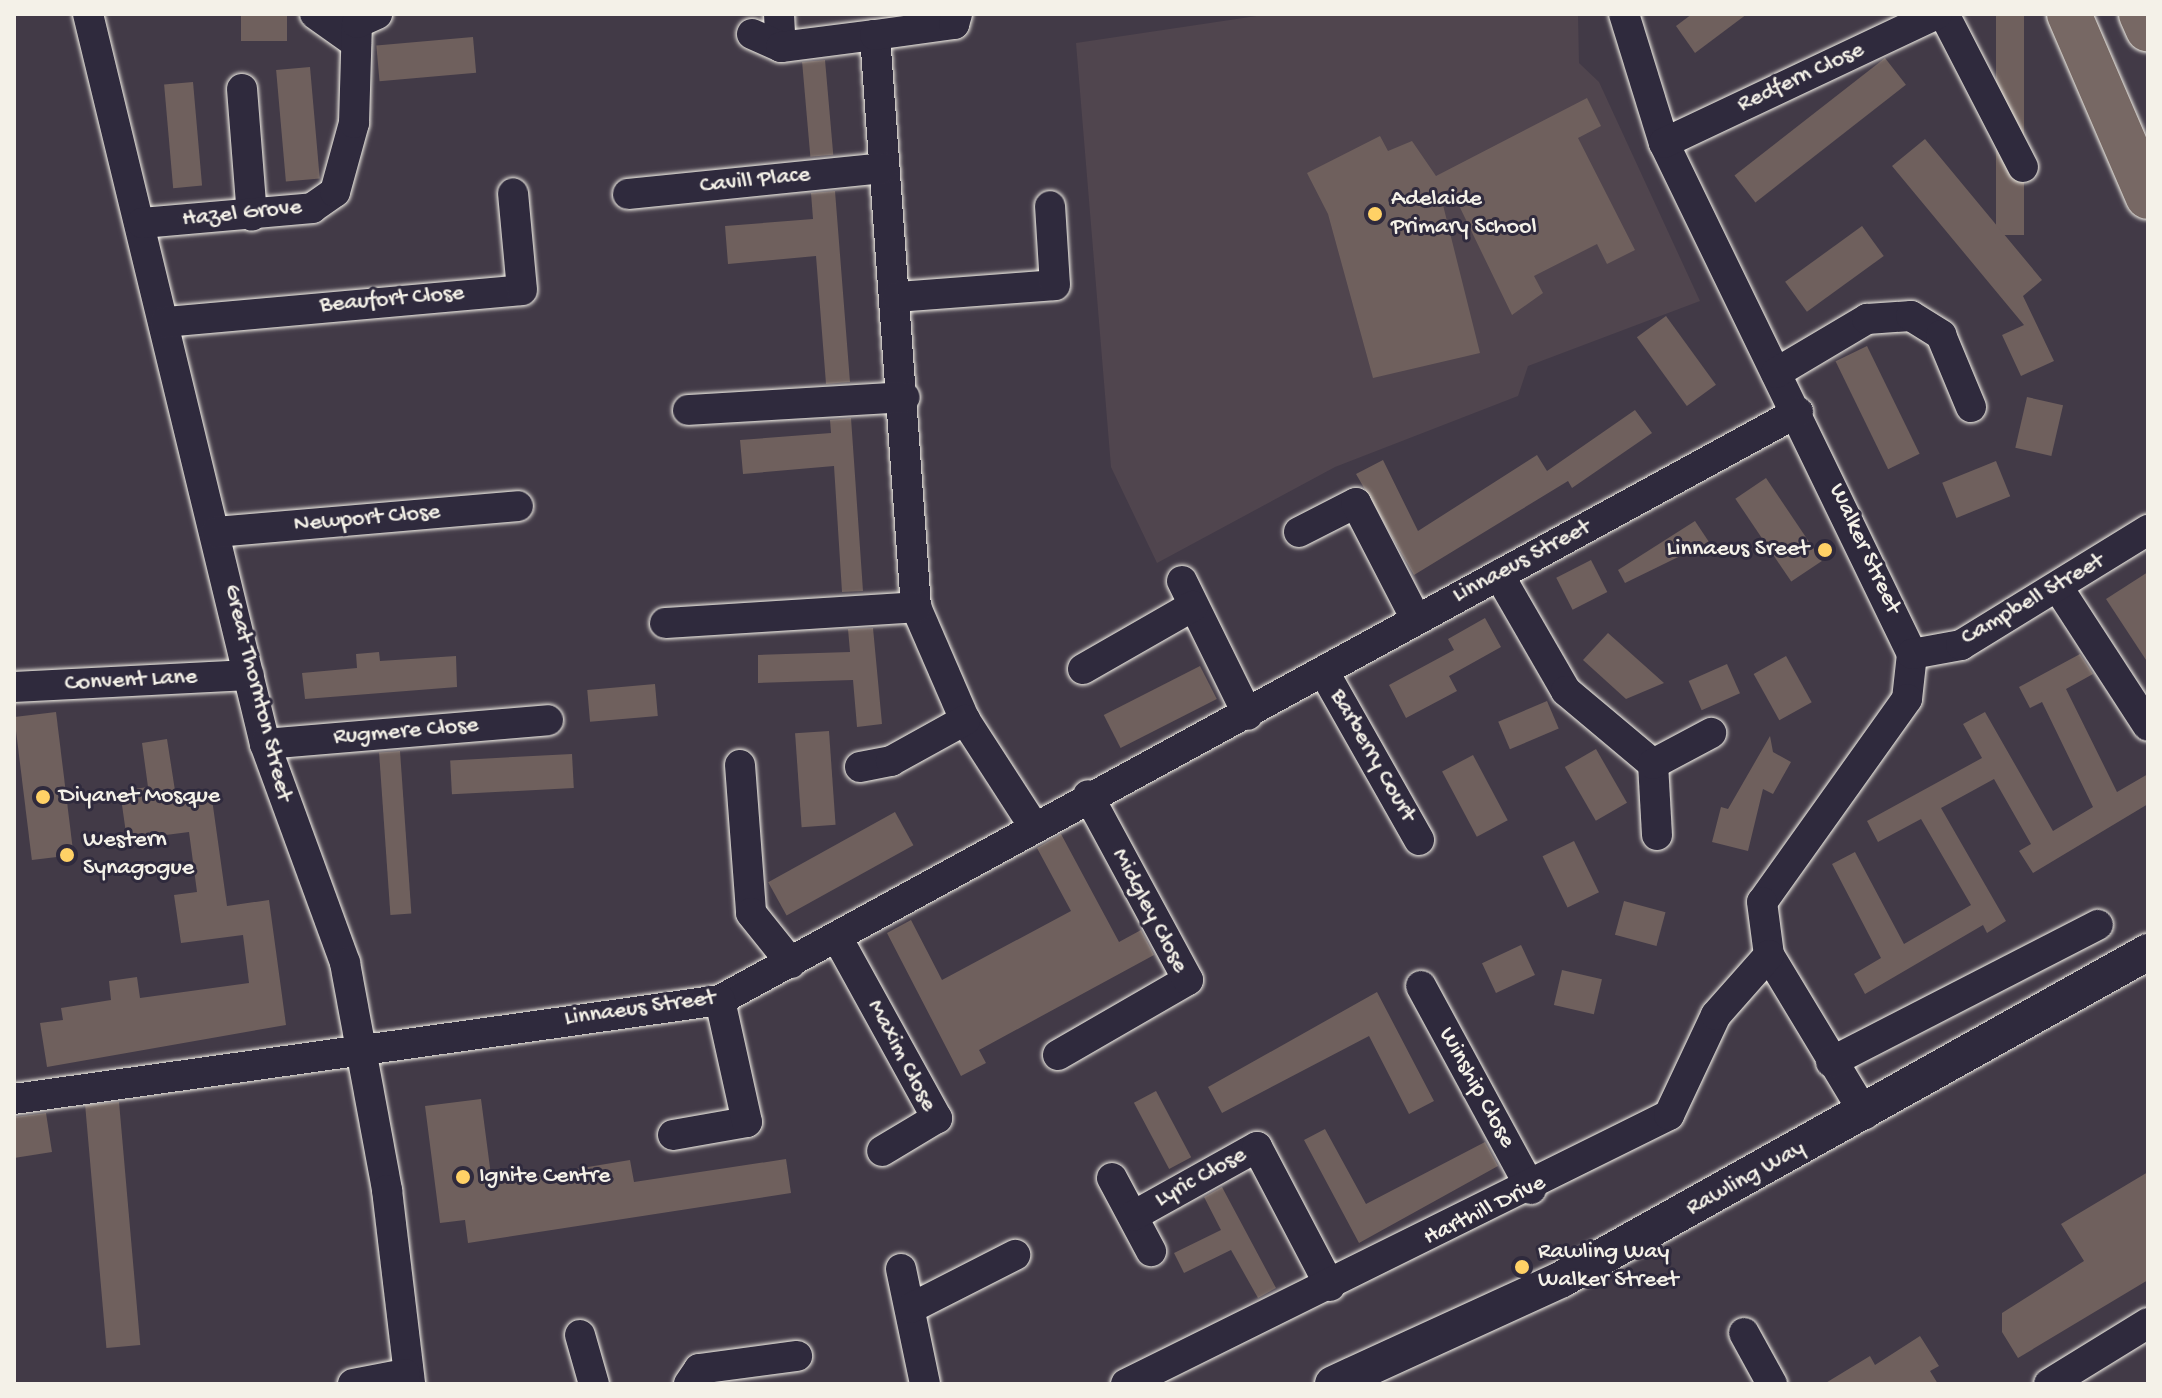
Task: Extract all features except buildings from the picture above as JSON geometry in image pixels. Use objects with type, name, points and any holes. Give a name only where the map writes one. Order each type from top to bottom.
[{"type":"highway","points":[[2069,14],[2148,197]]},
{"type":"highway","points":[[2097,14],[2148,124]]},
{"type":"highway","points":[[2141,14],[2148,30]]},
{"type":"street","name":"Great Thornton Street","points":[[88,14],[142,223],[265,744],[345,963],[363,1048],[408,1379]]},
{"type":"street","points":[[315,14],[356,43]]},
{"type":"street","points":[[356,43],[357,23],[377,14]]},
{"type":"street","points":[[779,14],[781,47]]},
{"type":"street","points":[[752,34],[781,47],[954,24],[957,14]]},
{"type":"street","name":"Walker Street","points":[[1624,14],[1664,143],[1798,412],[1912,654]]},
{"type":"street","name":"Redfern Close","points":[[1664,143],[1937,14]]},
{"type":"street","points":[[1944,14],[2023,167]]},
{"type":"street","points":[[875,35],[883,168],[905,397],[916,607],[965,720],[1033,825]]},
{"type":"street","name":"Hazel Grove","points":[[142,223],[252,216],[312,208],[335,192],[354,123],[356,43]]},
{"type":"street","points":[[242,89],[252,216]]},
{"type":"street","name":"Cavill Place","points":[[628,194],[883,168]]},
{"type":"street","name":"Beaufort Close","points":[[165,322],[522,290],[513,193]]},
{"type":"street","points":[[897,297],[1055,285],[1050,206]]},
{"type":"street","points":[[1776,373],[1867,319],[1911,316],[1941,335],[1971,407]]},
{"type":"street","points":[[688,410],[905,397]]},
{"type":"street","name":"Linnaeus Street","points":[[14,1099],[720,1000],[838,939],[1088,795],[1248,715],[1416,619],[1798,412]]},
{"type":"street","points":[[1299,532],[1356,503],[1416,619]]},
{"type":"street","name":"Newport Close","points":[[216,532],[518,506]]},
{"type":"street","name":"Campbell Street","points":[[1912,654],[1961,645],[2059,589],[2148,530]]},
{"type":"street","points":[[1499,575],[1566,691],[1653,764],[1657,835]]},
{"type":"street","points":[[2059,589],[2148,726]]},
{"type":"street","points":[[1083,669],[1188,593],[1248,715]]},
{"type":"street","points":[[665,623],[916,607]]},
{"type":"street","points":[[1865,1114],[1769,955],[1762,902],[1907,699],[1912,654]]},
{"type":"street","name":"Barberry Court","points":[[1324,672],[1419,840]]},
{"type":"street","name":"Convent Lane","points":[[14,687],[249,675]]},
{"type":"street","name":"Rugmere Close","points":[[265,744],[548,720]]},
{"type":"street","points":[[860,767],[891,761],[965,720]]},
{"type":"street","points":[[1653,764],[1711,733]]},
{"type":"street","points":[[740,765],[751,913],[791,963]]},
{"type":"street","name":"Midgley Close","points":[[1058,1055],[1188,980],[1088,795]]},
{"type":"street","points":[[1831,1062],[2098,925]]},
{"type":"street","name":"Maxim Close","points":[[838,939],[937,1118],[882,1151]]},
{"type":"street","name":"Rawling Way","points":[[1333,1384],[1562,1279],[1865,1114],[2148,952]]},
{"type":"street","name":"Harthill Drive","points":[[1126,1384],[1531,1189],[1669,1115],[1716,1015],[1769,955]]},
{"type":"street","name":"Winship Close","points":[[1421,986],[1531,1189]]},
{"type":"street","points":[[673,1135],[747,1122],[720,1000]]},
{"type":"street","name":"Lyric Close","points":[[1133,1216],[1257,1147],[1330,1286]]},
{"type":"street","name":"Lyric Close","points":[[1112,1178],[1151,1251]]},
{"type":"street","points":[[911,1308],[1015,1255]]},
{"type":"street","points":[[901,1269],[925,1384]]},
{"type":"street","points":[[2049,1384],[2148,1323]]},
{"type":"street","points":[[1744,1333],[1772,1384]]},
{"type":"street","points":[[580,1335],[594,1384]]},
{"type":"street","points":[[689,1384],[699,1369],[797,1356]]},
{"type":"street","points":[[353,1384],[408,1379]]},
{"type":"shaded area","name":"Adelaide Primary School","points":[[1270,14],[1578,14],[1579,63],[1599,82],[1700,301],[1528,366],[1518,396],[1335,467],[1157,563],[1111,467],[1076,43]]},
{"type":"place","name":"Adelaide Primary School","points":[[1375,214]]},
{"type":"place","name":"Linnaeus Sreet","points":[[1825,550]]},
{"type":"place","name":"Diyanet Mosque","points":[[43,797]]},
{"type":"place","name":"Western Synagogue","points":[[67,855]]},
{"type":"place","name":"Ignite Centre","points":[[463,1177]]},
{"type":"place","name":"Rawling Way Walker Street","points":[[1522,1267]]}]
